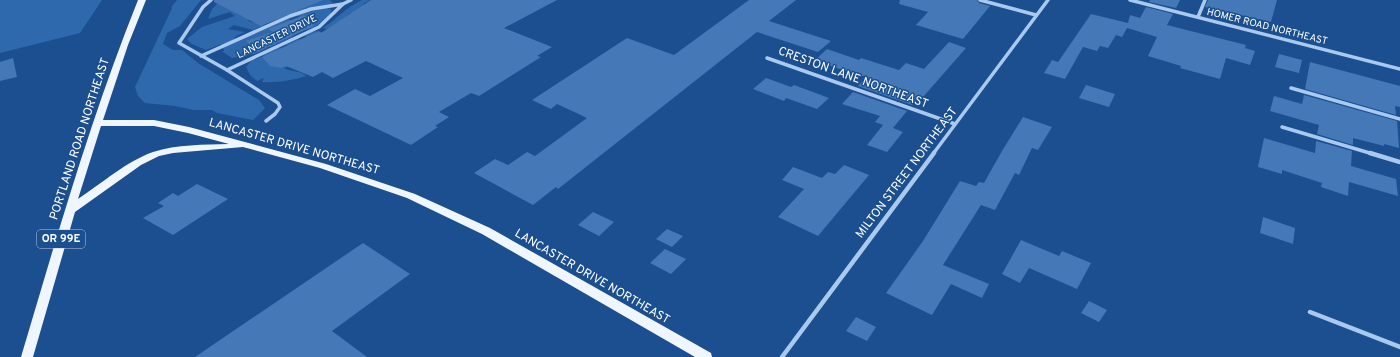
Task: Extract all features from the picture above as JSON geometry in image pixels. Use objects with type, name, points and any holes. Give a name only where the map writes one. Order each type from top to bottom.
[{"type":"main road","name":"PORTLAND ROAD NORTHEAST","points":[[27,357],[69,211],[97,122],[142,0]]},
{"type":"main road","name":"LANCASTER DRIVE NORTHEAST","points":[[97,122],[154,123],[189,130],[323,166],[411,196],[486,231],[706,357]]},
{"type":"main road","points":[[69,211],[138,163],[156,154],[173,150],[252,146]]},
{"type":"street","points":[[211,0],[203,7],[179,42],[227,70],[278,103],[280,107],[275,114],[266,121]]},
{"type":"street","points":[[342,4],[351,0]]},
{"type":"street","points":[[980,0],[1036,15]]},
{"type":"street","name":"MILTON STREET NORTHEAST","points":[[782,357],[1048,0]]},
{"type":"street","name":"HOMER ROAD NORTHEAST","points":[[1130,0],[1400,69]]},
{"type":"street","points":[[1198,18],[1205,0]]},
{"type":"street","name":"LANCASTER DRIVE","points":[[201,56],[290,16],[311,9],[342,4]]},
{"type":"street","name":"LANCASTER DRIVE","points":[[227,70],[319,27],[338,10],[342,4]]},
{"type":"street","name":"CRESTON LANE NORTHEAST","points":[[767,58],[955,124]]},
{"type":"street","points":[[1291,88],[1400,119]]},
{"type":"street","points":[[1282,127],[1400,162]]},
{"type":"street","points":[[1310,312],[1400,347]]},
{"type":"shaded area","points":[[0,0],[102,0],[80,33],[0,53]]},
{"type":"shaded area","points":[[177,0],[201,0],[180,26],[167,33],[163,44],[173,50],[182,50],[198,63],[259,100],[265,108],[253,120],[217,113],[212,110],[194,110],[175,106],[145,103],[138,96],[135,87],[172,6]]},
{"type":"shaded area","points":[[295,0],[330,0],[333,3],[326,8],[331,9],[331,14],[315,27],[306,30],[299,22],[308,19],[306,17],[297,16],[289,19],[292,23],[292,37],[270,47],[263,40],[252,43],[250,46],[267,48],[255,54],[232,58],[223,52],[224,50],[221,44],[206,50],[192,44],[187,39],[202,27],[235,16],[230,12],[208,19],[212,9],[218,3],[241,16]],"holes":[[[308,9],[232,41],[236,36],[245,32],[228,29],[234,25],[253,30],[265,25],[248,21],[252,18],[271,22]]]},
{"type":"shaded area","points":[[362,0],[370,0],[363,4],[386,14],[399,5],[388,1],[390,0],[408,0],[401,3],[407,4],[424,0],[418,3],[419,7],[382,22],[370,33],[352,36],[325,51],[312,54],[314,57],[312,60],[284,68],[306,76],[278,82],[262,82],[264,78],[257,81],[250,75],[246,67],[251,61],[264,56],[263,55],[278,48],[300,52],[304,49],[286,45],[298,39],[306,41],[302,44],[316,48],[325,43],[309,39],[311,38],[304,36],[315,31],[339,36],[343,34],[323,28]],"holes":[[[351,13],[373,18],[370,22],[358,26],[355,30],[350,32],[334,29],[339,25],[351,27],[359,22],[357,21],[359,18],[348,15]]]},
{"type":"building","points":[[214,0],[323,0],[261,26],[214,2]]},
{"type":"building","points":[[371,0],[557,0],[504,28],[552,47],[537,56],[541,57],[479,96],[471,93],[439,112],[449,117],[435,126],[438,127],[411,145],[327,105],[355,89],[370,96],[403,78],[366,61],[333,78],[322,72],[313,77],[286,66],[281,68],[270,66],[262,57],[319,31],[321,33]]},
{"type":"building","points":[[749,0],[796,0],[769,21],[831,41],[818,52],[757,32],[558,189],[556,187],[533,205],[474,173],[495,159],[508,165],[527,152],[535,156],[587,118],[557,104],[551,109],[532,100],[627,38],[674,55]]},
{"type":"building","points":[[900,0],[977,0],[979,3],[990,6],[963,39],[916,25],[928,12],[899,4]]},
{"type":"building","points":[[1150,0],[1180,0],[1176,8],[1149,2]]},
{"type":"building","points":[[1208,0],[1277,0],[1271,22],[1205,7]]},
{"type":"building","points":[[1146,7],[1173,14],[1167,25],[1246,45],[1245,48],[1255,51],[1250,65],[1226,58],[1220,79],[1180,68],[1181,66],[1148,56],[1157,37],[1127,28],[1122,37],[1116,35],[1108,48],[1100,46],[1097,51],[1083,47],[1065,79],[1044,73],[1052,60],[1058,62],[1091,14],[1128,23],[1130,15],[1140,18]]},
{"type":"building","points":[[304,15],[314,26],[257,52],[246,41],[273,32],[268,29]]},
{"type":"building","points":[[949,42],[966,48],[923,97],[920,96],[912,105],[858,86],[866,77],[814,61],[827,49],[859,60],[861,58],[899,70],[906,63],[924,69]]},
{"type":"building","points":[[1279,54],[1302,60],[1299,73],[1275,67]]},
{"type":"building","points":[[13,58],[17,77],[0,81],[0,62]]},
{"type":"building","points":[[1310,62],[1400,86],[1400,107],[1395,106],[1396,115],[1305,89]]},
{"type":"building","points":[[766,78],[791,87],[794,85],[829,98],[817,109],[786,98],[784,101],[753,89]]},
{"type":"building","points":[[1086,85],[1115,94],[1109,107],[1079,98]]},
{"type":"building","points":[[853,92],[907,111],[893,128],[903,132],[887,152],[867,145],[883,125],[875,122],[880,116],[842,104]]},
{"type":"building","points":[[1304,95],[1397,121],[1399,148],[1384,144],[1384,146],[1353,138],[1353,145],[1317,134],[1319,125],[1270,111],[1274,96],[1302,104]]},
{"type":"building","points":[[1023,117],[1052,127],[1038,150],[1032,148],[1019,175],[1015,173],[995,210],[981,205],[943,265],[989,284],[982,298],[951,284],[932,315],[886,293],[923,241],[960,181],[976,186],[979,182],[984,183]]},
{"type":"building","points":[[1264,138],[1315,153],[1316,141],[1352,151],[1351,166],[1396,179],[1398,196],[1349,182],[1348,196],[1321,187],[1322,183],[1282,170],[1282,174],[1258,167]]},
{"type":"building","points":[[844,165],[869,175],[818,236],[778,217],[804,189],[782,180],[793,167],[822,178],[828,172],[835,174]]},
{"type":"building","points":[[197,184],[228,199],[173,235],[143,218],[164,206],[158,203],[173,193],[178,196]]},
{"type":"building","points":[[593,212],[614,222],[599,236],[578,225]]},
{"type":"building","points":[[1263,217],[1295,228],[1293,244],[1260,233]]},
{"type":"building","points":[[667,229],[683,236],[672,247],[656,239]]},
{"type":"building","points":[[1021,240],[1059,256],[1062,251],[1091,263],[1077,289],[1029,268],[1020,283],[1002,274]]},
{"type":"building","points":[[363,243],[410,274],[332,331],[367,357],[195,357]]},
{"type":"building","points":[[665,249],[686,259],[671,274],[650,263]]},
{"type":"building","points":[[1089,301],[1107,310],[1099,322],[1081,313]]},
{"type":"building","points":[[856,317],[876,327],[867,341],[846,331]]}]
